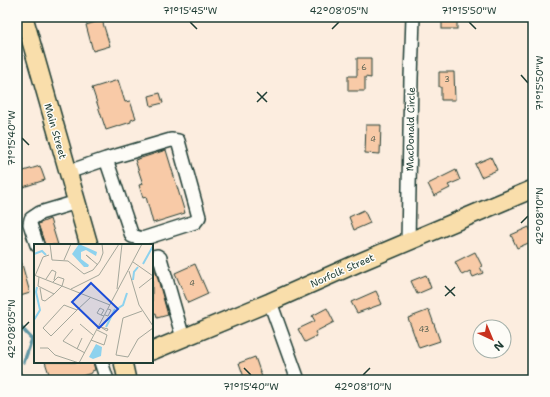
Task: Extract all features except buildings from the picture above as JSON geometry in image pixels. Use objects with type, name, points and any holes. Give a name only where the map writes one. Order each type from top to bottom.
[{"type":"main road","name":"Main Street","points":[[24,17],[89,244]]},
{"type":"main road","name":"Norfolk Street","points":[[153,351],[533,189]]},
{"type":"main road","points":[[123,363],[127,380]]},
{"type":"street","name":"MacDonald Circle","points":[[408,242],[413,17]]},
{"type":"street","points":[[68,172],[106,159],[171,140],[178,141],[199,217],[195,222],[142,239],[132,236],[106,159]]},
{"type":"street","points":[[37,244],[30,224],[31,219],[40,213],[77,202]]},
{"type":"street","points":[[153,257],[156,256],[160,258],[183,338]]},
{"type":"street","points":[[270,302],[298,380]]},
{"type":"street","points":[[102,363],[107,380]]},
{"type":"waterway","points":[[17,323],[32,339],[24,362]]},
{"type":"railway","points":[[17,370],[23,380]]}]
